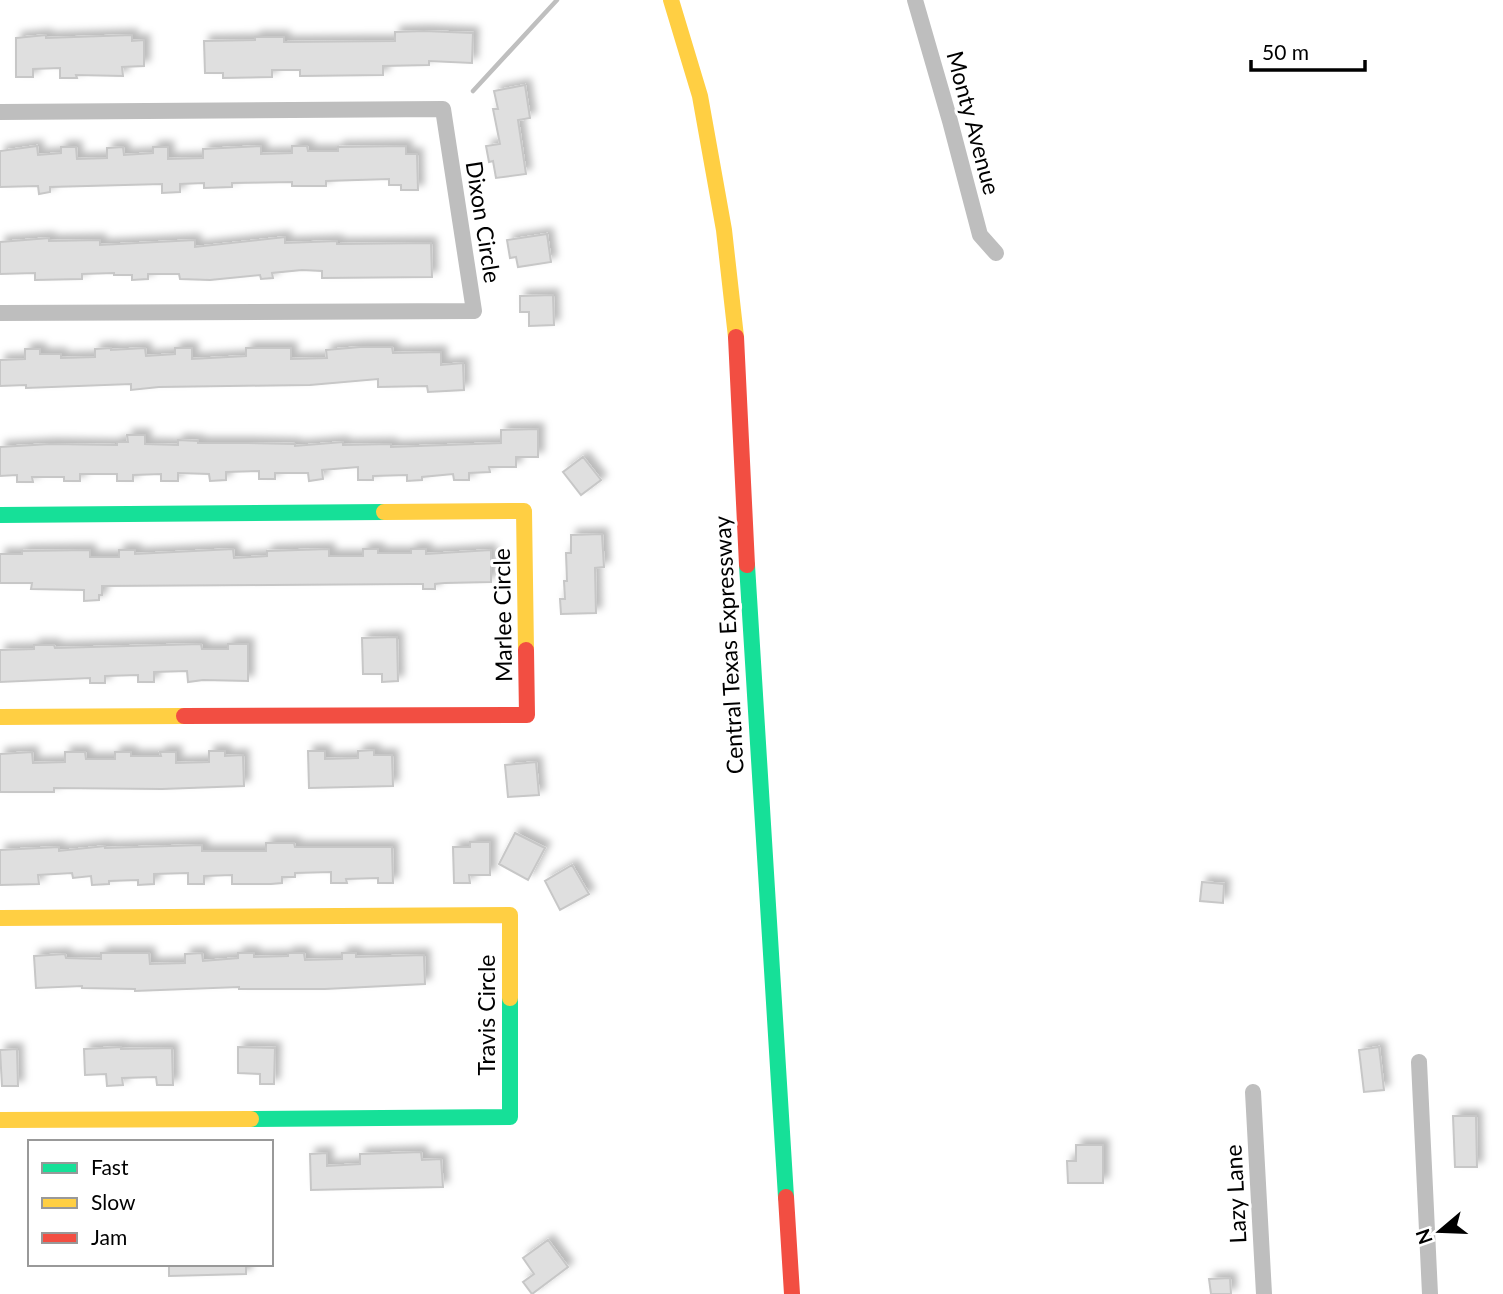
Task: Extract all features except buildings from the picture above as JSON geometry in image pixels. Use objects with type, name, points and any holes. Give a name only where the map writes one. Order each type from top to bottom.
[{"type":"main road","name":"Central Texas Expressway","points":[[671,0],[700,96],[724,230],[735,321],[748,599],[792,1294]]},
{"type":"main road","name":"Marlee Circle","points":[[0,514],[524,511],[527,715],[0,717]]},
{"type":"main road","name":"Travis Circle","points":[[0,918],[510,915],[510,1117],[0,1120]]},
{"type":"street","name":"Monty Avenue","points":[[915,0],[980,235],[996,253]]},
{"type":"street","name":"Dixon Circle","points":[[0,112],[443,109],[474,310],[0,313]]},
{"type":"street","points":[[1419,1062],[1430,1294]]},
{"type":"street","name":"Lazy Lane","points":[[1253,1092],[1264,1294]]},
{"type":"waterway","points":[[473,91],[557,0]]},
{"type":"traffic: fast","points":[[0,515],[384,512]]},
{"type":"traffic: fast","points":[[747,565],[786,1197]]},
{"type":"traffic: fast","points":[[251,1119],[510,1117],[510,998]]},
{"type":"traffic: slow","points":[[671,0],[700,96],[724,230],[736,337]]},
{"type":"traffic: slow","points":[[384,512],[524,511],[526,650]]},
{"type":"traffic: slow","points":[[0,717],[184,716]]},
{"type":"traffic: slow","points":[[0,918],[510,915],[510,998]]},
{"type":"traffic: slow","points":[[0,1120],[251,1119]]},
{"type":"traffic: jam","points":[[736,337],[747,565]]},
{"type":"traffic: jam","points":[[184,716],[527,715],[526,650]]},
{"type":"traffic: jam","points":[[786,1197],[792,1294]]}]
